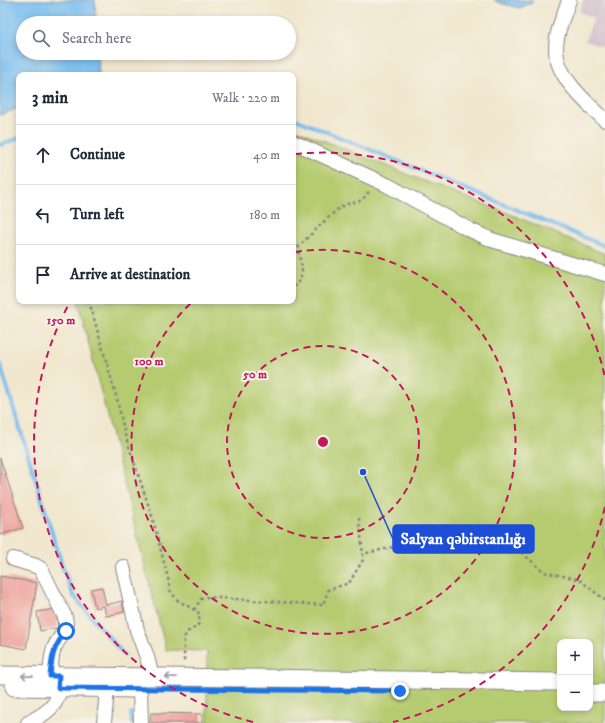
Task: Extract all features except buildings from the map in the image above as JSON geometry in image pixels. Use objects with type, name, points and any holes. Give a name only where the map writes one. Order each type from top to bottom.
[{"type":"main road","points":[[0,675],[56,680],[146,683],[557,693]]},
{"type":"main road","points":[[0,687],[56,680],[107,689],[184,678],[557,682]]},
{"type":"main road","points":[[593,682],[605,682]]},
{"type":"main road","points":[[593,693],[605,693]]},
{"type":"street","points":[[569,0],[556,48],[558,62],[563,74],[572,88],[605,120]]},
{"type":"street","points":[[296,143],[376,180],[484,236],[605,274]]},
{"type":"street","points":[[13,559],[41,569],[65,617],[67,625],[66,631],[55,648],[52,656],[56,680],[56,699],[43,714],[28,723]]},
{"type":"street","points":[[123,567],[137,630],[147,658],[146,683],[141,723]]},
{"type":"street","points":[[104,723],[107,689]]},
{"type":"path","points":[[296,285],[300,282],[302,276],[298,250],[299,246],[342,207],[361,201],[376,180]]},
{"type":"path","points":[[90,304],[117,399],[125,435],[152,516],[170,590],[177,600],[198,612],[199,615],[199,625],[187,632],[184,638],[184,678]]},
{"type":"path","points":[[194,610],[201,599],[206,597],[323,605],[328,590],[349,583],[363,560],[359,518]]},
{"type":"path","points":[[363,554],[393,547],[505,538],[544,572],[581,581],[605,600]]},
{"type":"shaded area","points":[[583,0],[605,0],[605,48],[585,41],[594,18],[579,12]]},
{"type":"green space","points":[[296,129],[453,193],[503,211],[605,254],[605,723],[208,723],[207,651],[166,650],[79,304],[296,304]]},
{"type":"water","points":[[0,0],[95,0],[96,16],[16,16],[16,60],[98,60],[99,72],[16,72],[16,109],[0,115]]},
{"type":"water","points":[[494,0],[533,0],[532,3],[520,8]]},
{"type":"waterway","points":[[296,119],[605,246]]},
{"type":"waterway","points":[[0,145],[16,139]]},
{"type":"waterway","points":[[0,364],[63,568],[73,595],[124,655]]},
{"type":"waterway","points":[[131,713],[132,723]]},
{"type":"place","name":"Salyan qəbirstanlığı","points":[[363,472]]},
{"type":"route","points":[[66,631],[58,641],[52,656],[50,676],[59,676],[58,688],[400,691]]}]
